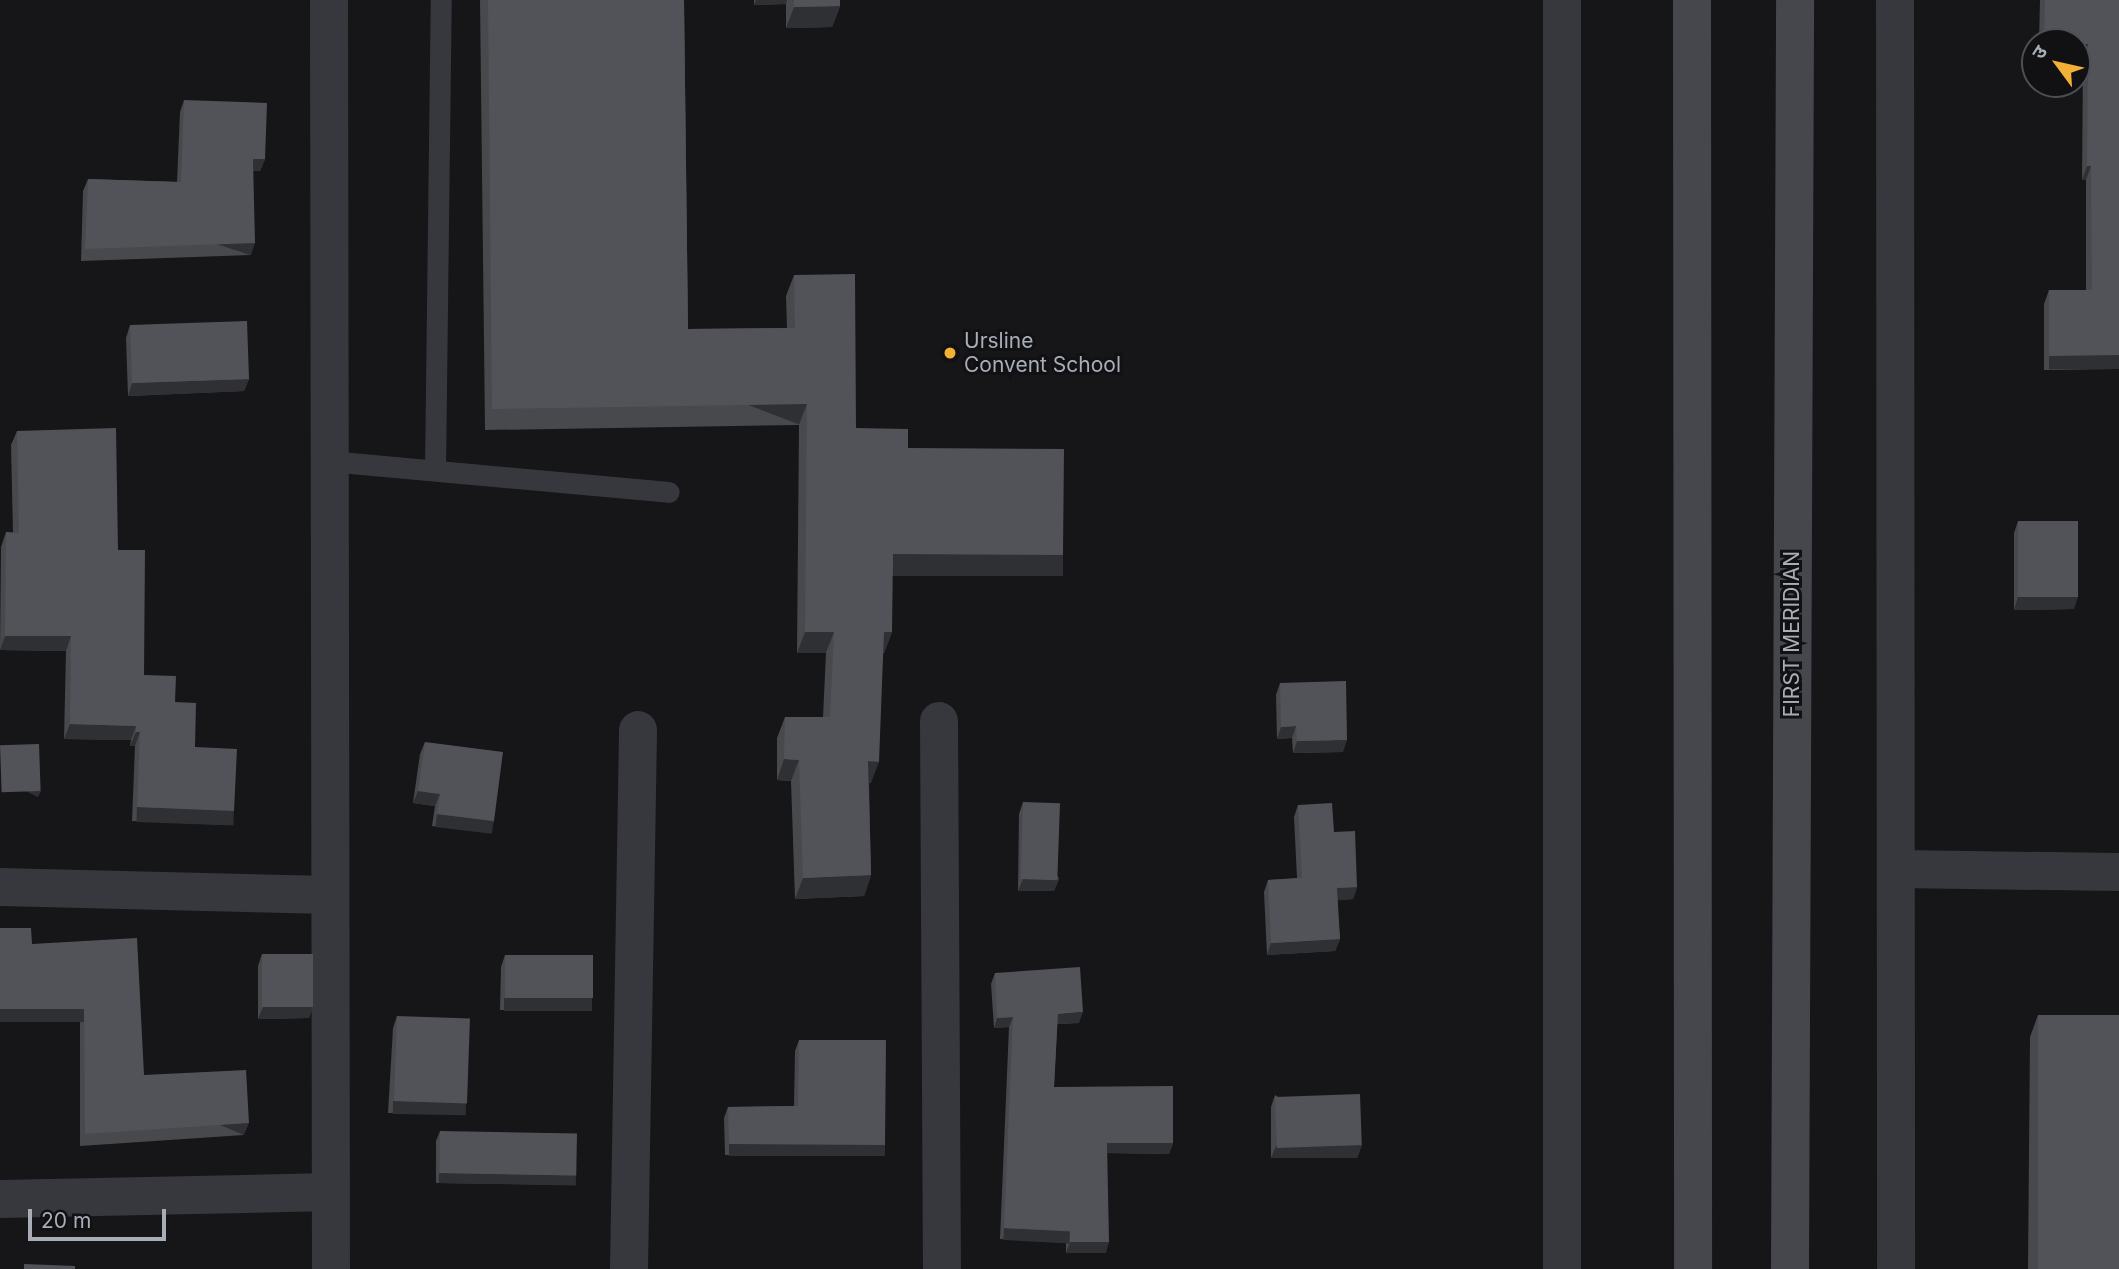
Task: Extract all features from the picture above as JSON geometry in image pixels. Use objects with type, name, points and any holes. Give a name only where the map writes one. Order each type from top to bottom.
[{"type":"street","points":[[329,0],[331,1269]]},
{"type":"street","points":[[1562,0],[1562,1269]]},
{"type":"street","points":[[1692,0],[1693,1269]]},
{"type":"street","name":"FIRST MERIDIAN","points":[[1790,1269],[1795,0]]},
{"type":"street","points":[[1895,0],[1899,869],[1896,1269]]},
{"type":"street","points":[[939,721],[942,1269]]},
{"type":"street","points":[[629,1269],[638,730]]},
{"type":"street","points":[[1899,869],[2119,872]]},
{"type":"street","points":[[0,887],[330,895]]},
{"type":"street","points":[[0,1199],[331,1192]]},
{"type":"lane","points":[[435,470],[441,0]]},
{"type":"lane","points":[[329,461],[669,492]]},
{"type":"building","points":[[488,0],[684,0],[688,329],[795,328],[794,275],[855,274],[856,428],[908,429],[908,448],[1064,449],[1063,555],[893,554],[892,632],[884,632],[879,762],[868,761],[871,875],[803,878],[799,760],[784,759],[785,717],[830,717],[834,632],[805,632],[807,404],[492,409]]},
{"type":"building","points":[[794,0],[840,0],[840,6],[794,7]]},
{"type":"building","points":[[2045,0],[2119,0],[2119,355],[2049,356],[2049,290],[2092,290],[2091,166],[2087,166],[2091,28],[2044,28]]},
{"type":"building","points":[[184,100],[267,103],[265,159],[253,159],[255,243],[85,249],[88,179],[181,182]]},
{"type":"building","points":[[247,321],[249,379],[132,383],[130,325]]},
{"type":"building","points":[[116,428],[118,550],[145,550],[144,675],[176,676],[175,702],[196,703],[195,747],[237,749],[234,811],[137,807],[140,732],[136,732],[136,726],[70,724],[71,636],[5,636],[6,532],[19,533],[17,431]]},
{"type":"building","points":[[2018,521],[2078,521],[2078,597],[2018,597]]},
{"type":"building","points":[[1346,681],[1347,740],[1297,741],[1296,726],[1281,727],[1280,683]]},
{"type":"building","points":[[425,742],[503,752],[494,821],[437,814],[440,794],[418,791]]},
{"type":"building","points":[[39,744],[41,791],[2,792],[0,745]]},
{"type":"building","points":[[1023,802],[1060,803],[1057,880],[1020,879]]},
{"type":"building","points":[[1332,803],[1334,832],[1355,831],[1357,887],[1337,888],[1340,939],[1271,943],[1268,880],[1302,878],[1298,805]]},
{"type":"building","points":[[0,928],[31,928],[32,944],[137,938],[144,1075],[246,1070],[249,1123],[85,1134],[84,1009],[0,1009]]},
{"type":"building","points":[[262,954],[313,954],[313,1007],[262,1007]]},
{"type":"building","points":[[505,955],[593,955],[593,998],[505,998]]},
{"type":"building","points":[[1080,967],[1083,1012],[1058,1014],[1054,1087],[1173,1086],[1173,1143],[1107,1143],[1109,1242],[1070,1242],[1070,1231],[1004,1228],[1013,1017],[997,1018],[995,973]]},
{"type":"building","points":[[2038,1015],[2119,1015],[2119,1269],[2038,1269]]},
{"type":"building","points":[[397,1016],[470,1019],[467,1103],[394,1101]]},
{"type":"building","points":[[799,1040],[886,1040],[885,1145],[729,1144],[728,1107],[798,1106]]},
{"type":"building","points":[[1360,1094],[1362,1145],[1277,1148],[1275,1097]]},
{"type":"building","points":[[440,1131],[577,1133],[576,1175],[439,1173]]},
{"type":"building","points":[[24,1264],[75,1266],[75,1269],[24,1269]]},
{"type":"place","name":"Ursline Convent School","points":[[950,353]]}]
